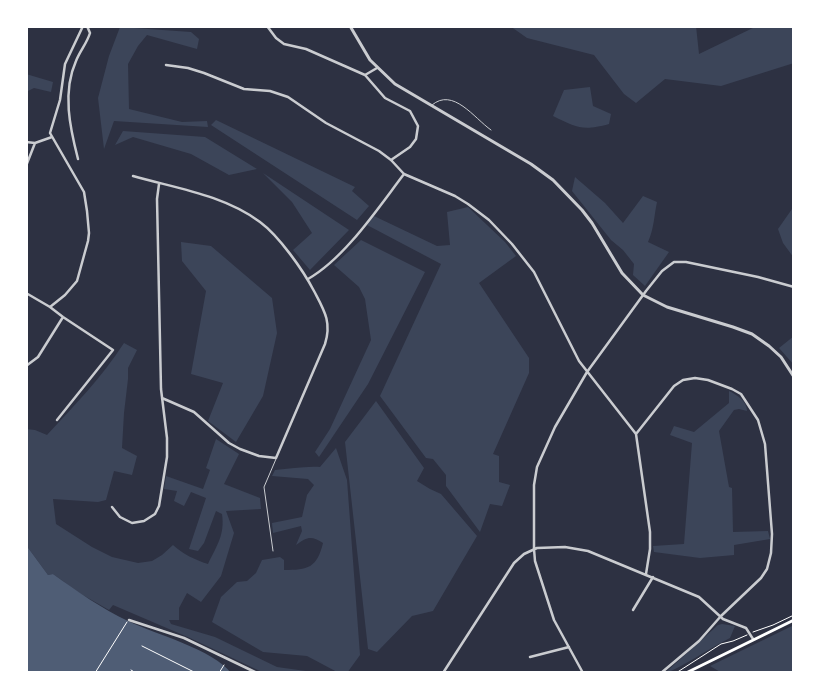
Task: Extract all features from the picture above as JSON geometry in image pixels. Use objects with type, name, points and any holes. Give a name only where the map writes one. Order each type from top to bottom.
[{"type":"main road","points":[[686,673],[794,620]]},
{"type":"street","points":[[50,307],[65,296],[77,280],[89,237],[86,198],[52,137],[51,131],[60,100],[65,64],[85,26],[90,33],[75,62],[68,106],[78,158]]},
{"type":"street","points":[[266,26],[284,44],[306,49],[365,75],[385,98],[410,111],[418,126],[418,135],[413,144],[391,160]]},
{"type":"street","points":[[350,26],[362,49],[377,68],[395,84],[531,164],[553,180],[582,210],[622,273],[644,295],[667,307],[752,334],[770,346],[781,357],[794,376]]},
{"type":"street","points":[[166,65],[204,73],[244,89],[265,90],[281,94],[326,123],[371,146],[391,160],[404,174],[455,196],[468,204],[489,220],[512,244],[534,272],[573,351],[587,372],[636,434],[650,532],[650,549],[646,574]]},
{"type":"street","points":[[365,75],[377,68]]},
{"type":"street","points":[[26,142],[35,143],[52,137]]},
{"type":"street","points":[[26,166],[35,143]]},
{"type":"street","points":[[308,279],[340,253],[404,174]]},
{"type":"street","points":[[133,176],[208,197],[252,217],[262,224],[276,238],[308,279],[324,311],[328,325],[329,333],[276,458],[259,456],[240,449],[225,439],[194,412],[162,398]]},
{"type":"street","points":[[112,507],[123,520],[133,523],[148,519],[158,509],[167,458],[167,438],[162,398],[157,199],[159,184]]},
{"type":"street","points":[[583,673],[554,620],[535,561],[534,485],[537,467],[555,427],[587,372],[662,271],[674,262],[686,262],[794,288]]},
{"type":"street","points":[[26,293],[113,350],[57,420]]},
{"type":"street","points":[[26,366],[38,357],[63,317]]},
{"type":"street","points":[[636,434],[672,388],[677,383],[688,378],[708,380],[738,392],[747,402],[758,420],[764,440],[772,534],[768,570],[721,616],[699,641],[661,673]]},
{"type":"street","points":[[442,673],[511,567],[524,554],[534,549],[566,547],[583,549],[646,574],[700,597],[727,621],[743,626],[753,639]]},
{"type":"street","points":[[633,610],[653,577]]},
{"type":"street","points":[[128,620],[184,638],[257,673]]},
{"type":"street","points":[[530,657],[569,647]]},
{"type":"lane","points":[[431,106],[441,100],[452,99],[460,103],[491,130]]},
{"type":"lane","points":[[273,551],[264,487],[276,458]]},
{"type":"path","points":[[676,673],[721,644],[733,641],[794,615]]},
{"type":"path","points":[[95,673],[128,620]]},
{"type":"path","points":[[142,646],[196,673]]},
{"type":"path","points":[[219,673],[224,665]]},
{"type":"path","points":[[131,670],[136,673]]},
{"type":"shaded area","points":[[510,26],[696,26],[699,54],[757,26],[794,26],[794,63],[721,86],[665,79],[636,103],[624,94],[594,55],[527,38]]},
{"type":"shaded area","points":[[120,27],[191,32],[199,39],[197,49],[147,35],[128,64],[129,109],[182,122],[207,121],[208,127],[114,121],[104,149],[98,98],[109,56]]},
{"type":"shaded area","points":[[26,74],[53,82],[51,92],[34,88],[26,92]]},
{"type":"shaded area","points":[[590,87],[593,106],[611,114],[609,124],[586,128],[553,116],[564,90]]},
{"type":"shaded area","points":[[216,120],[355,187],[352,191],[369,206],[357,220],[211,125]]},
{"type":"shaded area","points":[[123,131],[205,137],[257,169],[229,175],[191,154],[133,137],[115,145]]},
{"type":"shaded area","points":[[263,173],[349,230],[310,270],[293,250],[312,233],[292,202]]},
{"type":"shaded area","points":[[575,177],[605,203],[623,223],[643,196],[657,202],[653,227],[648,242],[669,252],[645,286],[633,275],[634,264],[623,250],[611,240],[572,191]]},
{"type":"shaded area","points":[[468,207],[505,242],[516,256],[479,283],[529,358],[529,373],[493,454],[499,456],[499,482],[510,485],[502,506],[490,504],[480,532],[446,486],[446,475],[433,459],[426,458],[380,396],[441,264],[367,225],[374,216],[437,246],[450,245],[447,212]]},
{"type":"shaded area","points":[[792,209],[794,209],[794,258],[783,243],[778,229]]},
{"type":"shaded area","points":[[361,240],[425,272],[368,384],[319,457],[315,452],[330,429],[371,340],[365,299],[359,287],[334,265]]},
{"type":"shaded area","points":[[181,242],[211,246],[272,298],[277,333],[263,396],[236,442],[208,421],[223,383],[191,374],[206,291],[182,261]]},
{"type":"shaded area","points":[[794,336],[794,365],[779,348]]},
{"type":"shaded area","points":[[124,343],[137,350],[128,368],[122,448],[137,456],[132,475],[114,471],[106,500],[98,502],[53,499],[56,524],[92,547],[112,557],[138,563],[152,561],[173,545],[198,561],[208,564],[221,534],[222,514],[216,511],[204,543],[198,551],[189,549],[206,498],[191,492],[184,506],[174,501],[177,491],[164,489],[166,476],[203,489],[210,470],[206,468],[216,439],[239,454],[224,484],[260,498],[261,509],[226,511],[234,533],[221,576],[201,602],[187,593],[179,608],[179,620],[169,620],[171,624],[215,637],[277,667],[320,673],[264,673],[190,638],[113,605],[109,610],[81,594],[53,574],[48,575],[26,545],[26,429],[35,430],[47,435],[97,379]]},
{"type":"shaded area","points":[[729,391],[738,396],[747,407],[747,411],[734,410],[719,431],[729,487],[732,488],[733,532],[768,531],[770,539],[734,545],[734,555],[700,558],[654,552],[653,546],[684,544],[692,443],[670,435],[674,426],[694,432],[729,403]]},
{"type":"shaded area","points":[[376,401],[424,468],[417,481],[441,494],[477,536],[433,611],[412,616],[377,652],[368,649],[345,442]]},
{"type":"shaded area","points":[[336,448],[347,480],[360,655],[347,673],[339,673],[307,656],[263,652],[212,622],[221,597],[237,582],[247,581],[256,573],[262,560],[280,557],[284,560],[284,570],[292,570],[310,566],[318,558],[323,543],[319,540],[309,538],[296,545],[302,531],[301,526],[273,533],[272,523],[302,517],[307,495],[314,485],[308,479],[272,476],[275,470],[320,467]]},
{"type":"shaded area","points":[[26,545],[48,575],[53,574],[118,616],[212,657],[231,673],[26,673]]},
{"type":"shaded area","points":[[718,625],[735,626],[730,638],[665,673]]},
{"type":"shaded area","points":[[794,625],[794,673],[722,673],[710,666]]}]
